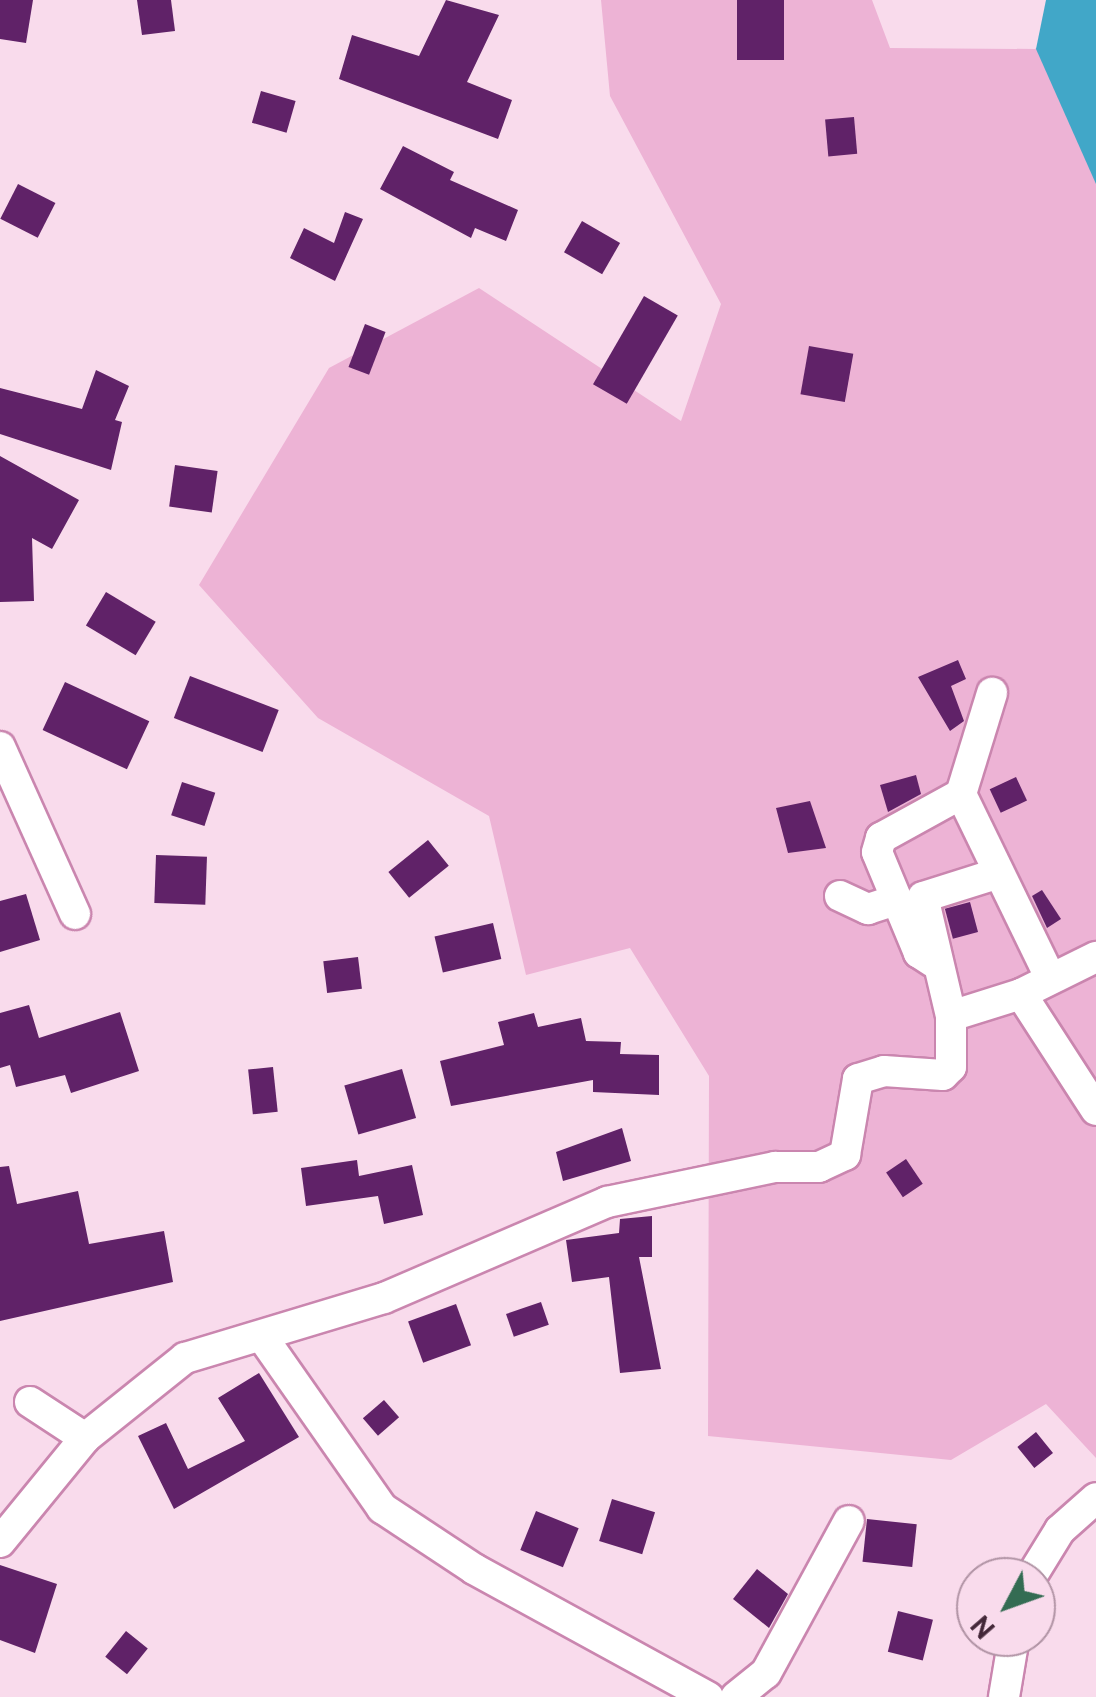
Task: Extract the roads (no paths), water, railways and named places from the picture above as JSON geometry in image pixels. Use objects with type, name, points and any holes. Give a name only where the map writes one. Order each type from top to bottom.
[{"type":"street","points":[[992,694],[962,794],[996,874],[1049,975]]},
{"type":"street","points":[[0,747],[36,836],[75,914]]},
{"type":"street","points":[[940,967],[919,954],[893,902],[877,852],[881,838],[962,794]]},
{"type":"street","points":[[0,822],[36,836]]},
{"type":"street","points":[[0,1542],[86,1438],[185,1358],[263,1338],[384,1298],[607,1202],[834,1161],[844,1155],[858,1079],[884,1072],[943,1075],[951,1067],[951,1016],[923,896],[996,874]]},
{"type":"street","points":[[840,896],[868,909],[893,902]]},
{"type":"street","points":[[951,1016],[1021,994],[1049,975],[1096,957]]},
{"type":"street","points":[[1021,994],[1096,1110]]},
{"type":"street","points":[[263,1338],[382,1508],[474,1569],[708,1697]]},
{"type":"street","points":[[30,1402],[86,1438]]},
{"type":"street","points":[[1043,1557],[1060,1530],[1096,1498]]},
{"type":"street","points":[[736,1697],[766,1673],[849,1520]]},
{"type":"street","points":[[1004,1697],[1011,1657]]},
{"type":"water","points":[[1046,0],[1096,0],[1096,184],[1036,49]]}]
